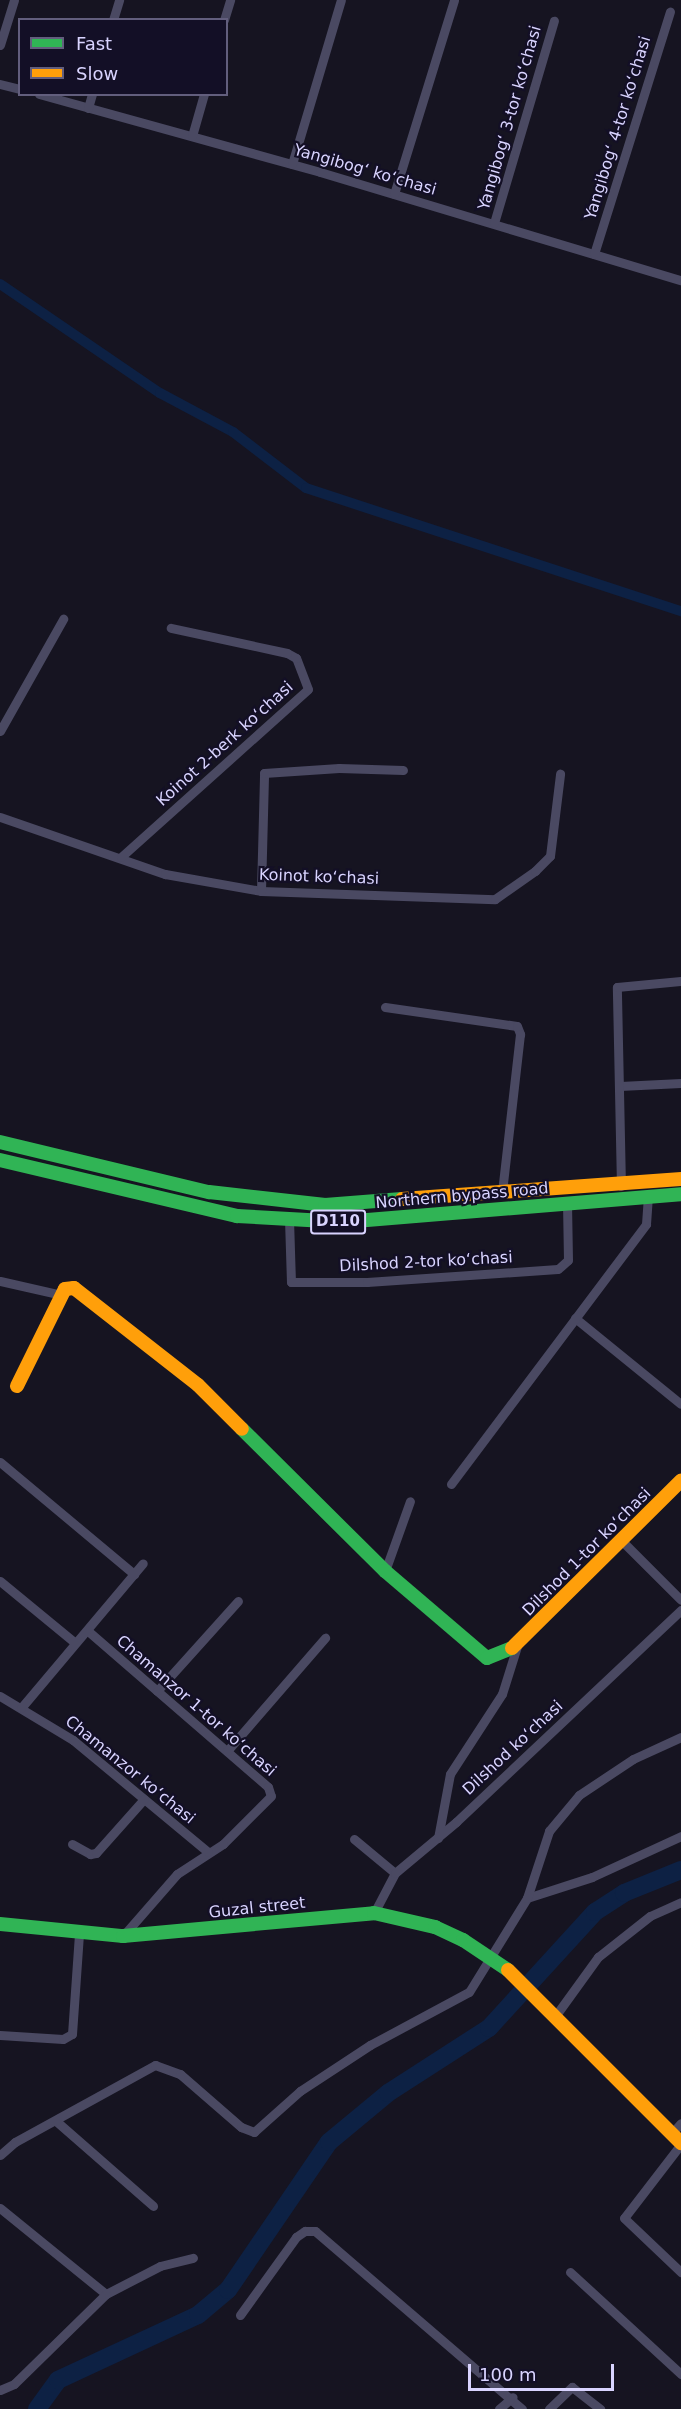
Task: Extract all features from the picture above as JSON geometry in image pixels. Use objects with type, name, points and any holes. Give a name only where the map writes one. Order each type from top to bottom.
[{"type":"street","points":[[0,45],[14,0]]},
{"type":"street","points":[[114,18],[119,0]]},
{"type":"street","points":[[226,18],[230,0]]},
{"type":"street","points":[[292,164],[341,0]]},
{"type":"street","points":[[394,194],[454,0]]},
{"type":"street","name":"Yangibogʻ 4-tor koʻchasi","points":[[594,254],[670,12]]},
{"type":"street","name":"Yangibogʻ 3-tor koʻchasi","points":[[495,223],[554,21]]},
{"type":"street","points":[[0,84],[18,88]]},
{"type":"street","name":"Yangibogʻ koʻchasi","points":[[46,96],[292,164],[681,280]]},
{"type":"street","points":[[88,108],[91,96]]},
{"type":"street","points":[[192,136],[203,96]]},
{"type":"street","points":[[0,731],[63,619]]},
{"type":"street","name":"Koinot 2-berk koʻchasi","points":[[121,857],[308,689],[296,658],[287,653],[171,628]]},
{"type":"street","points":[[261,891],[264,773],[339,768],[403,770]]},
{"type":"street","name":"Koinot koʻchasi","points":[[0,817],[165,874],[261,891],[495,898],[535,871],[550,856],[560,774]]},
{"type":"street","points":[[622,1198],[617,987],[681,981]]},
{"type":"street","points":[[385,1007],[517,1026],[520,1034],[502,1193]]},
{"type":"street","points":[[620,1086],[681,1083]]},
{"type":"street","name":"Northern bypass road","points":[[0,1142],[209,1192],[325,1205],[681,1179]]},
{"type":"street","name":"Northern bypass road","points":[[0,1160],[237,1216],[343,1222],[681,1194]]},
{"type":"street","points":[[127,1191],[128,1173]]},
{"type":"street","points":[[451,1484],[646,1224],[648,1196]]},
{"type":"street","name":"Dilshod 2-tor koʻchasi","points":[[289,1219],[291,1282],[366,1282],[558,1269],[568,1260],[567,1205]]},
{"type":"street","points":[[0,1281],[62,1295]]},
{"type":"street","points":[[17,1386],[62,1295],[68,1286],[74,1288],[198,1385],[385,1571],[479,1655],[494,1658],[517,1646]]},
{"type":"street","points":[[575,1318],[681,1404]]},
{"type":"street","points":[[0,1462],[134,1574]]},
{"type":"street","name":"Dilshod 1-tor koʻchasi","points":[[517,1646],[681,1481]]},
{"type":"street","points":[[385,1571],[410,1501]]},
{"type":"street","points":[[622,1541],[681,1600]]},
{"type":"street","points":[[21,1708],[74,1642],[88,1631],[143,1563]]},
{"type":"street","points":[[0,1581],[74,1642]]},
{"type":"street","points":[[157,1691],[238,1601]]},
{"type":"street","name":"Dilshod koʻchasi","points":[[374,1913],[395,1874],[438,1838],[681,1610]]},
{"type":"street","name":"Chamanzor 1-tor koʻchasi","points":[[88,1631],[268,1787],[271,1796],[223,1844],[208,1852]]},
{"type":"street","points":[[227,1751],[325,1638]]},
{"type":"street","points":[[438,1838],[450,1774],[502,1694],[517,1646]]},
{"type":"street","name":"Chamanzor koʻchasi","points":[[0,1696],[73,1740],[208,1852]]},
{"type":"street","points":[[0,2155],[146,2069],[162,2066],[180,2074],[240,2127],[254,2132],[300,2091],[370,2045],[469,1992],[493,1958],[527,1898],[549,1831],[579,1795],[633,1759],[681,1737]]},
{"type":"street","points":[[72,1844],[81,1851],[96,1853],[144,1799]]},
{"type":"street","points":[[527,1898],[592,1877],[681,1836]]},
{"type":"street","points":[[354,1839],[395,1874]]},
{"type":"street","points":[[123,1936],[177,1874],[208,1852]]},
{"type":"street","points":[[556,2015],[598,1957],[651,1916],[681,1902]]},
{"type":"street","name":"Guzal street","points":[[0,1924],[123,1936],[374,1913],[435,1927],[493,1958],[505,1968],[679,2136]]},
{"type":"street","points":[[0,2035],[63,2039],[72,2034],[80,1933]]},
{"type":"street","points":[[56,2121],[153,2206]]},
{"type":"street","points":[[679,2136],[624,2218],[681,2272]]},
{"type":"street","points":[[0,2208],[106,2295]]},
{"type":"street","points":[[240,2315],[296,2237],[305,2231],[315,2231],[513,2397],[522,2409]]},
{"type":"street","points":[[0,2390],[14,2384],[106,2295],[160,2265],[193,2258]]},
{"type":"street","points":[[570,2272],[681,2374]]},
{"type":"street","points":[[549,2409],[572,2387],[600,2409]]},
{"type":"street","points":[[499,2409],[513,2397]]},
{"type":"waterway","points":[[0,284],[160,393],[233,432],[306,488],[681,611]]},
{"type":"waterway","points":[[37,2409],[58,2380],[198,2315],[228,2290],[329,2142],[388,2093],[489,2028],[595,1912],[624,1893],[681,1870]]},
{"type":"traffic: fast","points":[[0,1142],[209,1192],[325,1205],[402,1199]]},
{"type":"traffic: fast","points":[[0,1160],[237,1216],[343,1222],[681,1194]]},
{"type":"traffic: fast","points":[[242,1429],[385,1571],[487,1658],[512,1648]]},
{"type":"traffic: fast","points":[[0,1924],[123,1936],[374,1913],[435,1927],[463,1940],[508,1970]]},
{"type":"traffic: slow","points":[[402,1199],[681,1179]]},
{"type":"traffic: slow","points":[[17,1386],[65,1289],[74,1288],[198,1385],[242,1429]]},
{"type":"traffic: slow","points":[[512,1648],[681,1481]]},
{"type":"traffic: slow","points":[[508,1970],[681,2143]]}]
